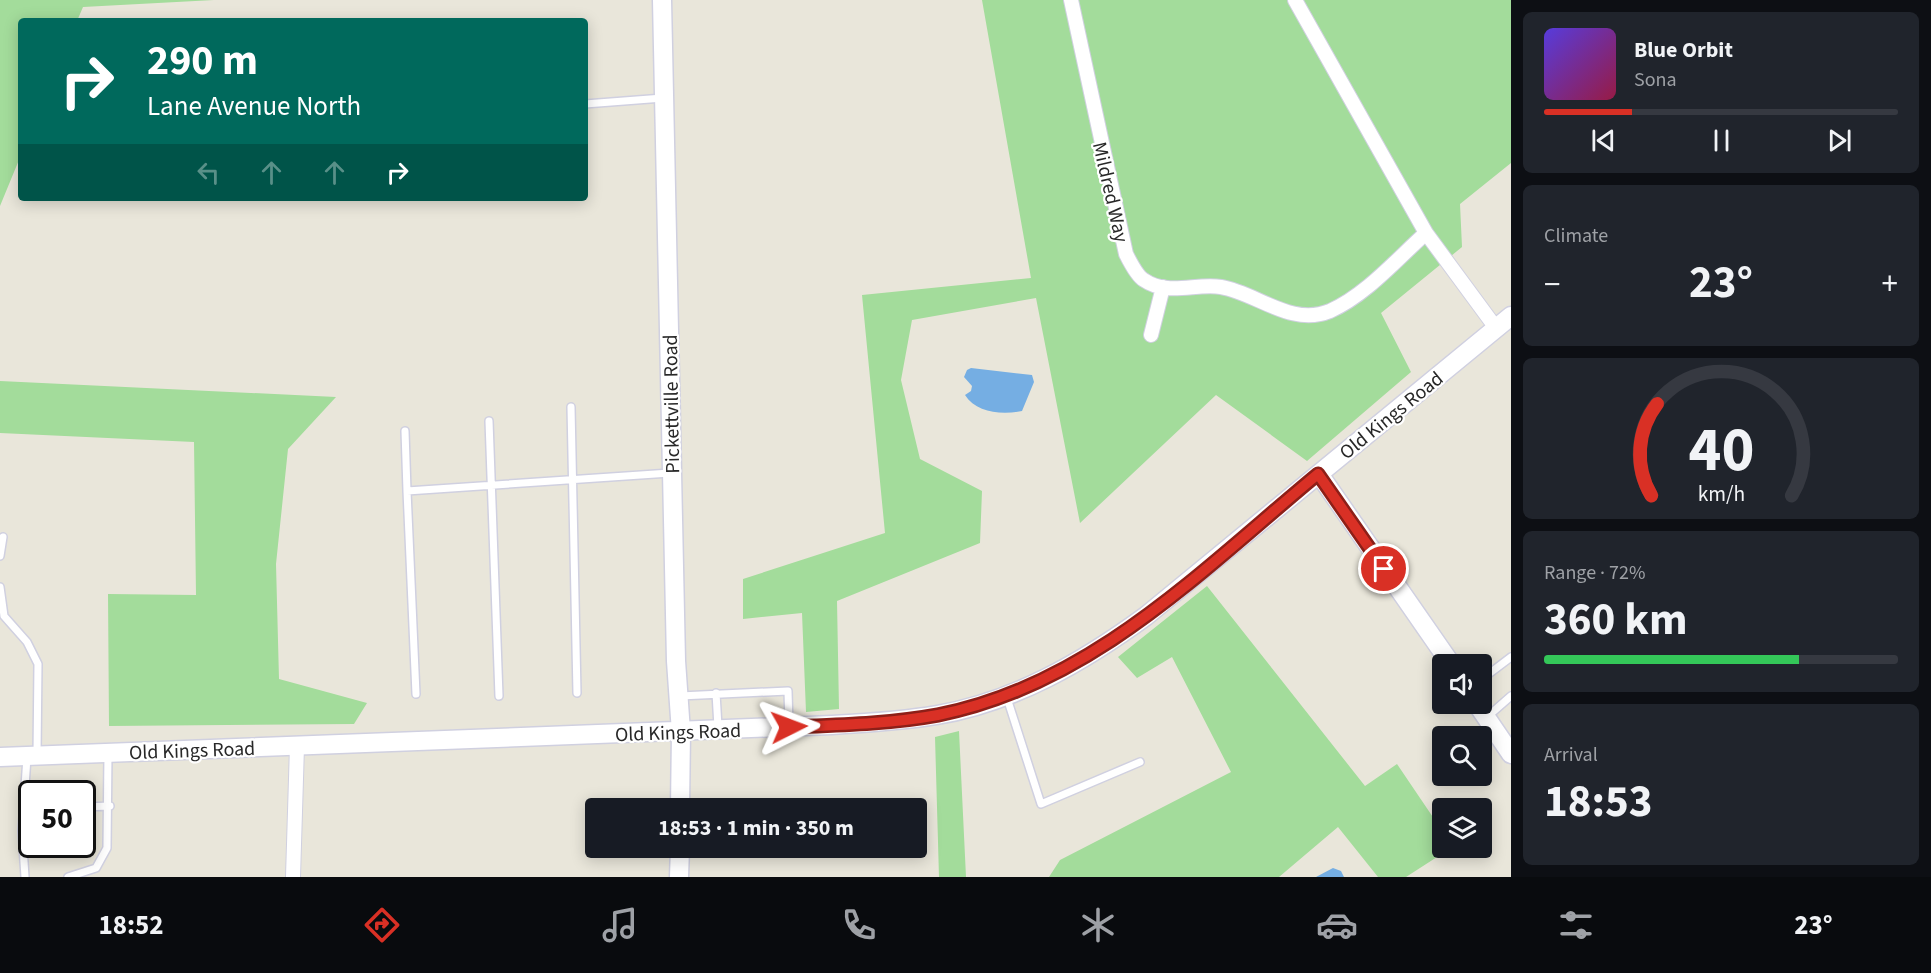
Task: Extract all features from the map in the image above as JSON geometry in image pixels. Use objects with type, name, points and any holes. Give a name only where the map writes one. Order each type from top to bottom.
[{"type":"main road","name":"Pickettville Road","points":[[662,0],[678,696],[681,732],[680,798]]},
{"type":"main road","name":"Old Kings Road","points":[[0,758],[681,732],[883,722],[938,715],[1006,695],[1055,675],[1106,645],[1146,616],[1511,316]]},
{"type":"main road","points":[[1318,474],[1443,654]]},
{"type":"main road","points":[[1485,714],[1511,754]]},
{"type":"main road","points":[[679,877],[680,858]]},
{"type":"street","name":"Mildred Way","points":[[1071,0],[1125,254],[1143,280],[1164,287],[1219,287],[1246,294],[1271,307],[1300,314],[1328,312],[1351,300],[1426,233]]},
{"type":"street","points":[[1295,0],[1426,233],[1496,328]]},
{"type":"street","points":[[1151,335],[1164,287]]},
{"type":"street","points":[[294,877],[297,746]]},
{"type":"lane","points":[[588,104],[665,98]]},
{"type":"lane","points":[[571,407],[577,693]]},
{"type":"lane","points":[[489,421],[499,696]]},
{"type":"lane","points":[[405,431],[416,694]]},
{"type":"lane","points":[[407,491],[673,473]]},
{"type":"lane","points":[[0,556],[3,537]]},
{"type":"lane","points":[[0,587],[4,616],[27,642],[38,664],[32,757],[28,780]]},
{"type":"lane","points":[[1492,671],[1511,657]]},
{"type":"lane","points":[[678,696],[788,691],[789,727]]},
{"type":"lane","points":[[716,693],[718,730]]},
{"type":"lane","points":[[1006,695],[1041,804],[1140,762]]},
{"type":"lane","points":[[1492,705],[1511,696]]},
{"type":"lane","points":[[68,877],[96,868],[107,848],[110,806],[108,754]]},
{"type":"lane","points":[[96,806],[110,806]]},
{"type":"lane","points":[[24,858],[25,877]]},
{"type":"green space","points":[[0,0],[214,0],[83,7],[78,18],[18,18],[18,162],[0,206]]},
{"type":"green space","points":[[982,0],[1511,0],[1511,163],[1460,204],[1462,247],[1381,313],[1411,372],[1307,461],[1216,395],[1080,523],[1036,298],[912,320],[901,380],[920,459],[982,491],[980,543],[837,601],[839,709],[806,712],[802,613],[743,619],[743,579],[885,533],[862,295],[1031,278]]},
{"type":"green space","points":[[0,381],[336,397],[288,449],[276,564],[279,679],[367,703],[354,724],[109,726],[108,594],[196,595],[194,442],[0,433]]},
{"type":"green space","points":[[1207,586],[1365,786],[1397,764],[1432,816],[1432,858],[1435,858],[1406,877],[1378,877],[1338,827],[1279,877],[1049,877],[1060,860],[1231,772],[1172,657],[1137,678],[1118,657]]},
{"type":"green space","points":[[959,731],[966,877],[939,877],[935,737]]},
{"type":"water","points":[[971,368],[1032,375],[1034,382],[1022,411],[1006,413],[990,411],[970,401],[965,395],[971,391],[972,386],[964,377],[967,370]]},
{"type":"water","points":[[1333,868],[1341,871],[1344,877],[1316,877]]},
{"type":"route","points":[[789,727],[883,722],[938,715],[971,707],[1035,684],[1106,645],[1146,616],[1318,474],[1384,569]]}]
